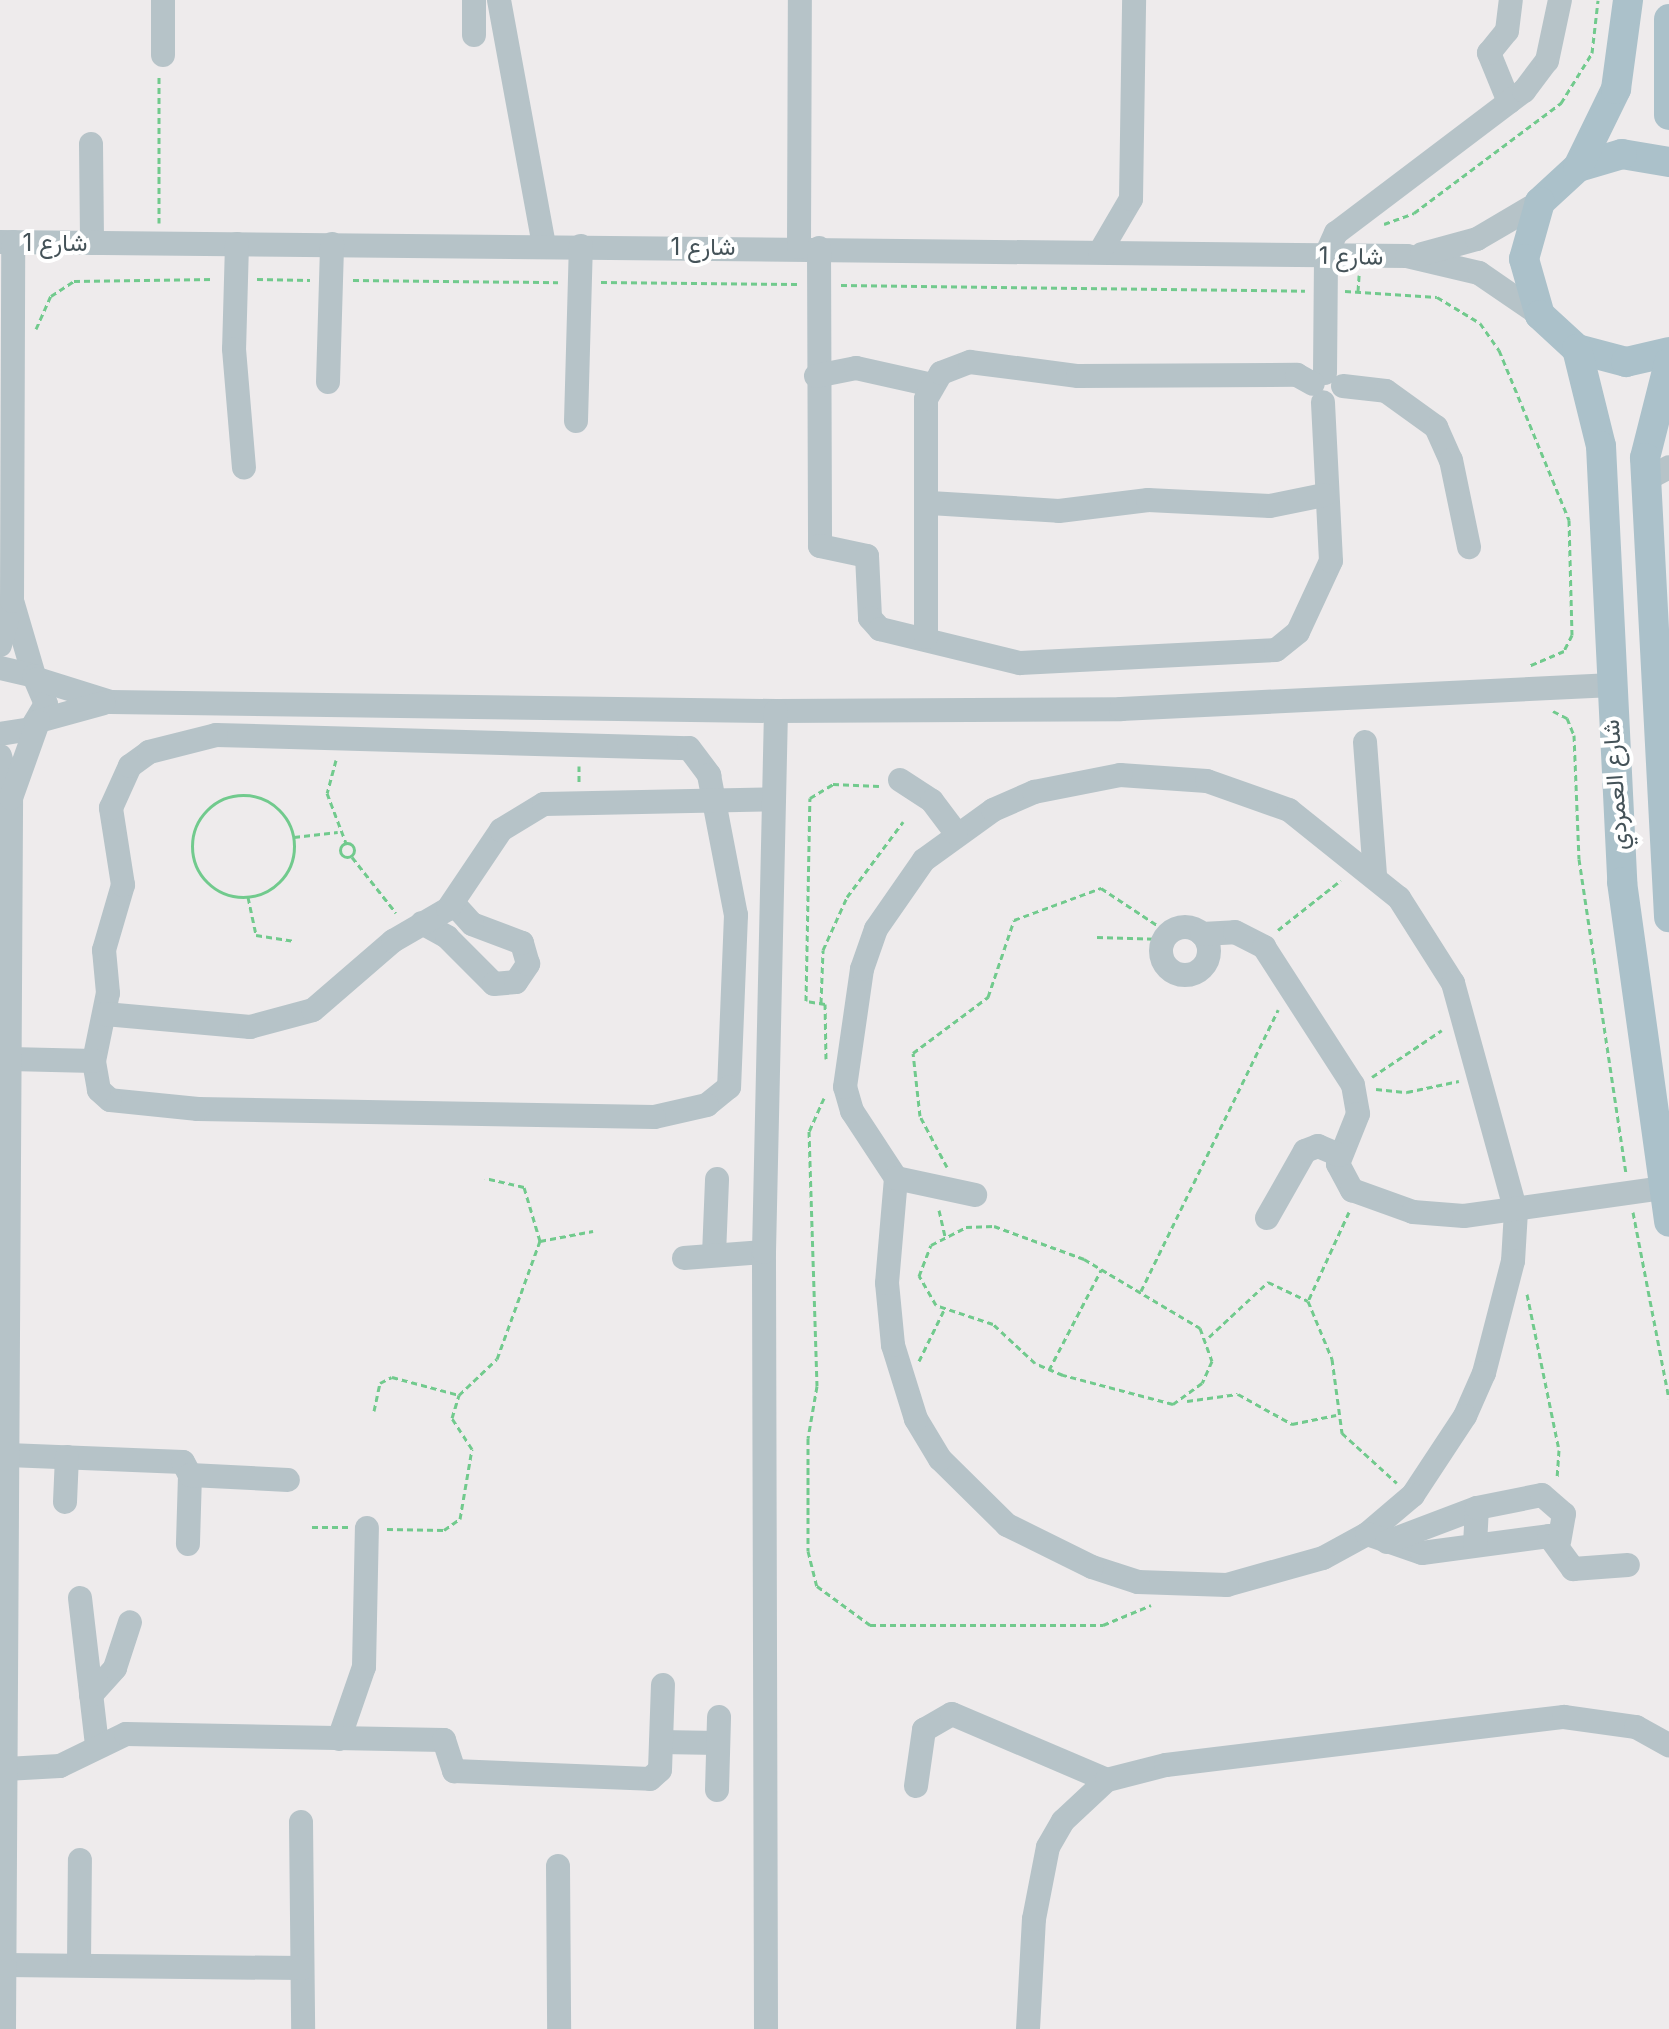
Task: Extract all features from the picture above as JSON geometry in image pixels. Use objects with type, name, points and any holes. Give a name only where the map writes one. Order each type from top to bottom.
[{"type":"main road","points":[[1628,0],[1616,89],[1578,167],[1540,202],[1524,259],[1540,315],[1577,349],[1626,362],[1669,352]]},
{"type":"main road","points":[[1669,19],[1669,115]]},
{"type":"main road","points":[[1578,167],[1622,154],[1669,162]]},
{"type":"main road","name":"شارع العمردي","points":[[1577,349],[1601,446],[1607,685],[1635,1007],[1669,1222]]},
{"type":"main road","name":"شارع العمردي","points":[[1669,363],[1651,413],[1657,473],[1660,682],[1669,917]]},
{"type":"street","points":[[163,0],[163,55]]},
{"type":"street","points":[[474,0],[474,35]]},
{"type":"street","points":[[499,0],[544,246]]},
{"type":"street","points":[[800,0],[821,548],[867,556],[874,625],[926,637],[971,655],[1020,663],[1276,650],[1298,632],[1331,561],[1324,495],[1326,255],[1355,214],[1509,102],[1547,61],[1560,0]]},
{"type":"street","points":[[1100,252],[1131,199],[1134,0]]},
{"type":"street","points":[[1509,102],[1489,53],[1507,31],[1511,0]]},
{"type":"street","points":[[91,144],[92,243]]},
{"type":"street","name":"شارع 1","points":[[1407,256],[1477,239],[1540,202]]},
{"type":"street","points":[[6,242],[6,497],[12,601],[46,704],[11,798]]},
{"type":"street","name":"شارع 1","points":[[6,242],[1407,256],[1479,273],[1540,315]]},
{"type":"street","points":[[237,244],[234,349],[244,468]]},
{"type":"street","points":[[328,382],[332,244]]},
{"type":"street","points":[[576,421],[581,246]]},
{"type":"street","points":[[816,376],[856,368],[932,385],[970,362],[1078,376],[1287,375],[1326,386],[1386,391],[1430,420],[1451,460],[1469,547]]},
{"type":"street","points":[[926,637],[932,385]]},
{"type":"street","points":[[930,503],[1059,511],[1148,500],[1270,506],[1324,495]]},
{"type":"street","points":[[0,645],[12,601]]},
{"type":"street","points":[[0,668],[111,702]]},
{"type":"street","points":[[0,734],[22,734],[39,722],[111,702],[776,711],[1121,709],[1607,685]]},
{"type":"street","points":[[766,2029],[764,1252],[776,711]]},
{"type":"street","points":[[193,736],[580,742],[689,748],[705,764],[737,928],[735,1060],[729,1087],[707,1105],[654,1117],[124,1107],[99,1090],[94,1061],[105,1014],[104,950],[123,885],[111,808],[130,766],[193,736]]},
{"type":"street","points":[[1365,742],[1368,868]]},
{"type":"street","points":[[0,756],[11,798],[10,1059],[4,1266],[8,1455],[3,1737],[6,1769],[4,2029]]},
{"type":"street","points":[[1377,1538],[1413,1495],[1471,1402],[1513,1261],[1516,1211],[1465,1014],[1421,924],[1368,868],[1276,805],[1163,775],[1120,775],[1034,792],[956,833],[897,893],[876,929],[854,999],[845,1087],[852,1111],[896,1178],[888,1314],[904,1384],[940,1459],[971,1495],[1049,1547],[1138,1582],[1227,1585],[1276,1575],[1377,1538],[1477,1508],[1551,1497],[1564,1514],[1559,1541],[1573,1569],[1628,1565]]},
{"type":"street","points":[[900,780],[932,801],[956,833]]},
{"type":"street","points":[[105,1014],[218,1026],[282,1022],[340,993],[416,927],[453,903],[501,830],[544,804],[579,798],[774,799]]},
{"type":"street","points":[[416,927],[458,946],[494,984],[516,982],[528,964],[522,943],[472,924],[453,903]]},
{"type":"street","points":[[1202,934],[1207,961],[1184,975],[1162,959],[1167,936],[1182,927],[1202,934],[1235,932],[1258,943],[1356,1085],[1358,1114],[1339,1155],[1345,1183],[1364,1196],[1438,1215],[1516,1211],[1662,1188]]},
{"type":"street","points":[[10,1059],[94,1061]]},
{"type":"street","points":[[1267,1218],[1305,1151],[1318,1146],[1339,1155]]},
{"type":"street","points":[[896,1178],[975,1195]]},
{"type":"street","points":[[714,1255],[717,1179]]},
{"type":"street","points":[[684,1258],[764,1252]]},
{"type":"street","points":[[8,1455],[177,1459],[190,1475],[188,1544]]},
{"type":"street","points":[[65,1502],[67,1457]]},
{"type":"street","points":[[190,1475],[288,1480]]},
{"type":"street","points":[[1475,1545],[1477,1508]]},
{"type":"street","points":[[339,1739],[364,1667],[367,1528]]},
{"type":"street","points":[[1377,1538],[1422,1553],[1475,1545],[1559,1541]]},
{"type":"street","points":[[80,1598],[97,1745]]},
{"type":"street","points":[[91,1695],[115,1668],[130,1622]]},
{"type":"street","points":[[6,1769],[60,1766],[97,1745],[126,1734],[444,1740],[454,1771],[645,1780],[660,1770],[663,1685]]},
{"type":"street","points":[[916,1786],[924,1730],[952,1714],[1107,1780]]},
{"type":"street","points":[[717,1790],[719,1717]]},
{"type":"street","points":[[1028,2029],[1034,1919],[1048,1847],[1083,1798],[1107,1780],[1166,1765],[1564,1717],[1636,1727],[1669,1745]]},
{"type":"street","points":[[661,1742],[718,1743]]},
{"type":"street","points":[[301,1822],[303,2029]]},
{"type":"street","points":[[79,1965],[80,1860]]},
{"type":"street","points":[[558,1866],[559,2029]]},
{"type":"street","points":[[5,1965],[302,1968]]},
{"type":"path","points":[[1373,225],[1414,213],[1561,103],[1592,53],[1598,0]]},
{"type":"path","points":[[159,243],[163,55]]},
{"type":"path","points":[[1358,292],[1359,256]]},
{"type":"path","points":[[352,737],[330,772],[328,803],[338,832],[355,849],[352,857]]},
{"type":"path","points":[[579,798],[580,742]]},
{"type":"path","points":[[232,795],[256,796],[277,807],[294,837],[288,872],[248,897],[214,888],[198,871],[192,848],[202,814],[232,795]]},
{"type":"path","points":[[821,1003],[823,950],[841,910],[903,822]]},
{"type":"path","points":[[294,837],[338,832]]},
{"type":"path","points":[[346,843],[341,854],[352,857],[416,927]]},
{"type":"path","points":[[1258,943],[1368,868]]},
{"type":"path","points":[[945,1236],[943,1188],[947,1162],[920,1116],[913,1053],[988,997],[1014,920],[1101,888],[1167,936]]},
{"type":"path","points":[[248,897],[256,935],[295,941]]},
{"type":"path","points":[[1097,937],[1167,936]]},
{"type":"path","points":[[1141,1293],[1289,985]]},
{"type":"path","points":[[1356,1085],[1465,1014]]},
{"type":"path","points":[[1356,1085],[1407,1092],[1481,1076]]},
{"type":"path","points":[[312,1527],[444,1530],[460,1519],[472,1449],[452,1418],[459,1395],[497,1359],[540,1241],[524,1187],[485,1178]]},
{"type":"path","points":[[1308,1301],[1342,1224],[1364,1196]]},
{"type":"path","points":[[1208,1338],[1101,1269],[994,1226],[945,1236],[921,1259],[919,1276],[925,1292],[945,1308],[993,1324],[1049,1370],[1118,1384],[1163,1403],[1238,1394],[1300,1425],[1336,1415]]},
{"type":"path","points":[[540,1241],[593,1231]]},
{"type":"path","points":[[1513,1261],[1534,1314],[1559,1450],[1551,1497]]},
{"type":"path","points":[[1049,1370],[1101,1269]]},
{"type":"path","points":[[1183,1402],[1209,1373],[1208,1338],[1268,1282],[1308,1301],[1332,1359],[1336,1415],[1370,1462],[1413,1495]]},
{"type":"path","points":[[904,1384],[940,1330],[945,1308]]},
{"type":"path","points":[[374,1411],[380,1383],[392,1377],[459,1395]]}]
